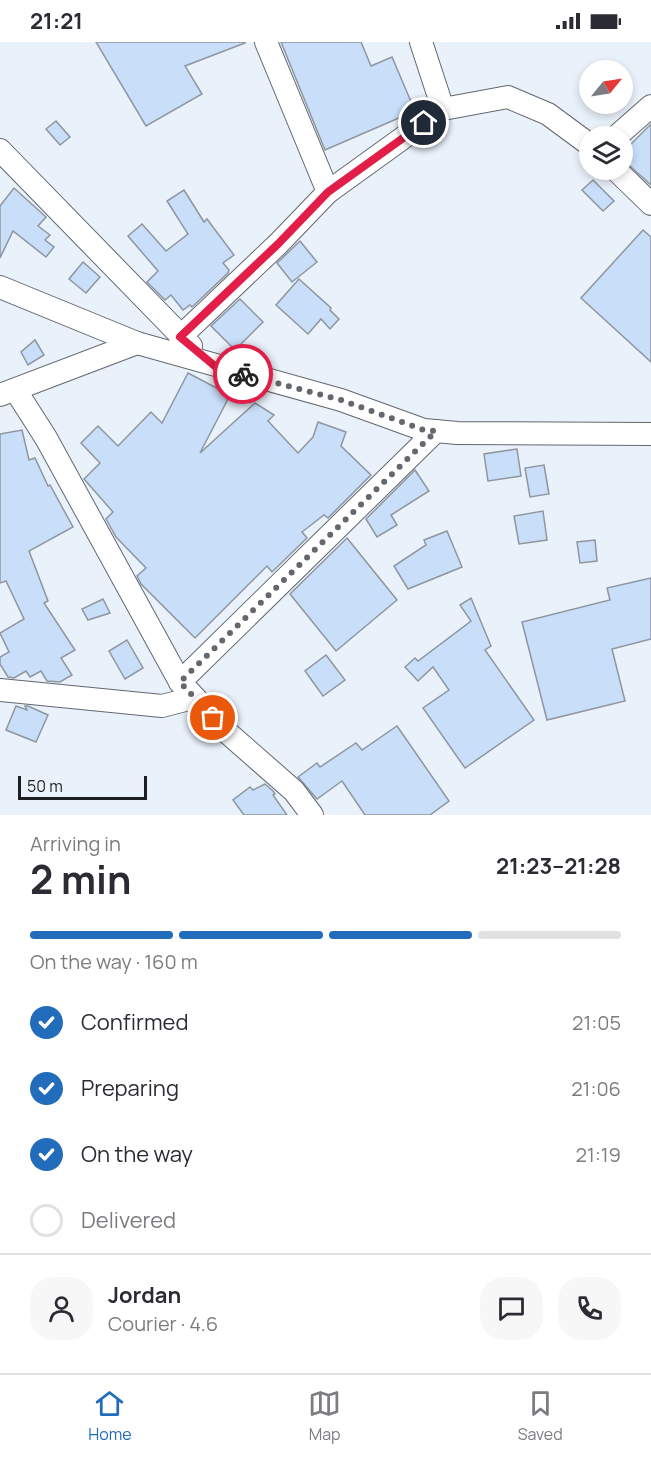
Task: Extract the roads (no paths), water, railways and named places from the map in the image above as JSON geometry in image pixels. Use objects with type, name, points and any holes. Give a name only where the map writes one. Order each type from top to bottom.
[{"type":"street","points":[[266,42],[328,192]]},
{"type":"street","points":[[421,42],[443,109]]},
{"type":"street","points":[[180,337],[328,192],[443,109],[508,97],[548,114],[579,137]]},
{"type":"street","points":[[628,126],[651,106]]},
{"type":"street","points":[[0,150],[180,337],[216,367]]},
{"type":"street","points":[[626,180],[651,204]]},
{"type":"street","points":[[0,287],[137,343],[216,367],[341,400],[424,430],[651,434]]},
{"type":"street","points":[[137,343],[8,393],[46,438],[186,690],[229,734],[294,791],[312,815]]},
{"type":"street","points":[[0,690],[162,706],[186,690],[436,431]]}]
